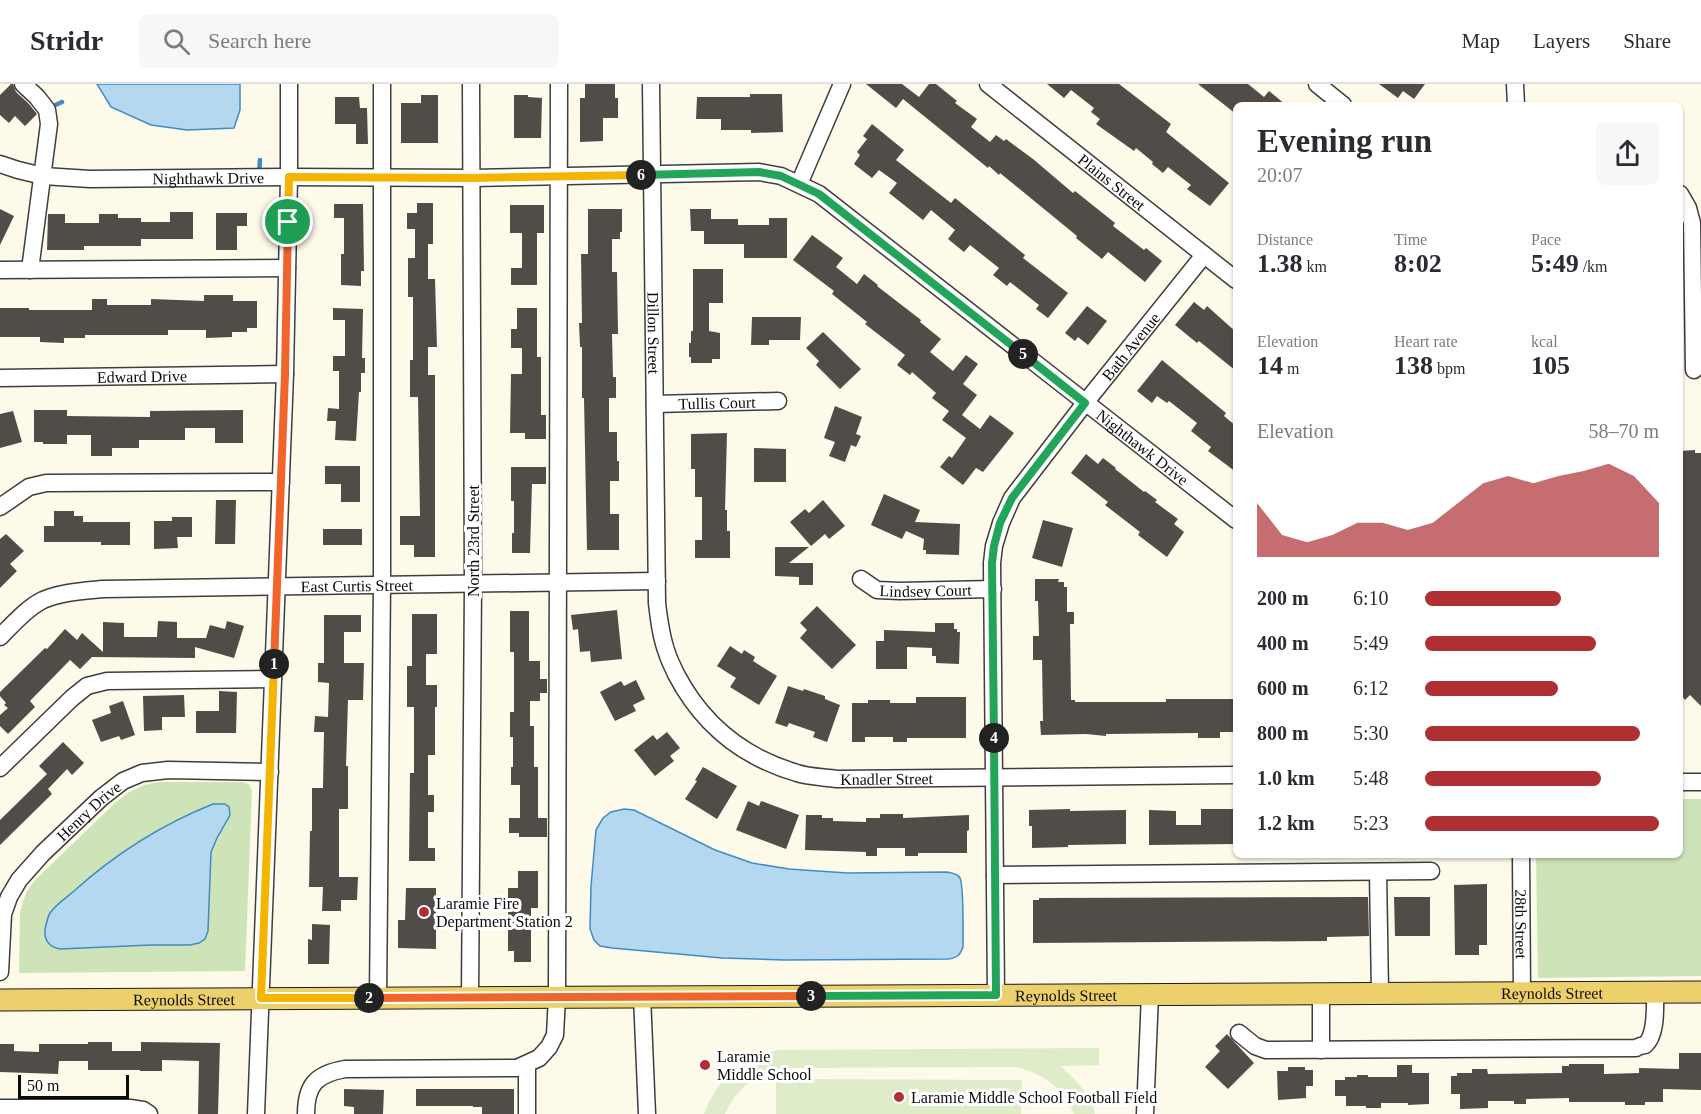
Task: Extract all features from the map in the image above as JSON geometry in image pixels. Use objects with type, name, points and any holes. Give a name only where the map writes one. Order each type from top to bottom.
[{"type":"main road","name":"Reynolds Street","points":[[0,1000],[1701,992]]},
{"type":"street","points":[[23,84],[47,110],[49,124],[30,270]]},
{"type":"street","points":[[256,1114],[285,374],[289,84]]},
{"type":"street","points":[[378,998],[382,584],[382,84]]},
{"type":"street","name":"North 23rd Street","points":[[470,997],[473,584],[471,84]]},
{"type":"street","points":[[306,1114],[306,1101],[312,1084],[324,1075],[335,1071],[345,1069],[517,1068],[539,1058],[549,1047],[555,1035],[559,584],[559,84]]},
{"type":"street","name":"Dillon Street","points":[[651,84],[657,581]]},
{"type":"street","points":[[799,184],[842,84]]},
{"type":"street","points":[[1317,84],[1339,102]]},
{"type":"street","points":[[1515,84],[1516,102]]},
{"type":"street","name":"Plains Street","points":[[998,87],[1233,278]]},
{"type":"street","name":"Nighthawk Drive","points":[[0,164],[43,176],[90,180],[289,177],[472,178],[759,172],[781,176],[819,194],[1233,518]]},
{"type":"street","points":[[1683,199],[1692,224],[1692,370]]},
{"type":"street","name":"Bath Avenue","points":[[996,995],[992,563],[1000,523],[1012,498],[1204,255]]},
{"type":"street","points":[[0,270],[287,268]]},
{"type":"street","name":"Edward Drive","points":[[0,378],[285,374]]},
{"type":"street","name":"Tullis Court","points":[[655,404],[778,401]]},
{"type":"street","points":[[0,507],[29,487],[46,483],[281,482]]},
{"type":"street","name":"Lindsey Court","points":[[861,579],[877,590],[993,589]]},
{"type":"street","name":"East Curtis Street","points":[[0,637],[42,601],[66,593],[103,589],[657,581]]},
{"type":"street","name":"Knadler Street","points":[[657,581],[660,628],[667,655],[684,689],[703,716],[728,740],[764,761],[799,774],[837,779],[1233,775]]},
{"type":"street","points":[[0,768],[87,686],[107,681],[273,679]]},
{"type":"street","name":"Henry Drive","points":[[0,972],[3,914],[9,897],[19,880],[43,853],[101,798],[123,781],[142,773],[168,770],[270,772]]},
{"type":"street","points":[[1683,782],[1701,782]]},
{"type":"street","name":"28th Street","points":[[1521,858],[1522,993]]},
{"type":"street","points":[[995,875],[1431,871]]},
{"type":"street","points":[[1378,872],[1380,993]]},
{"type":"street","points":[[1239,1033],[1255,1046],[1266,1050],[1635,1048],[1645,1045],[1652,1035],[1655,992]]},
{"type":"street","points":[[1145,1114],[1150,994]]},
{"type":"street","points":[[1321,994],[1321,1050]]},
{"type":"street","points":[[642,996],[647,1114]]},
{"type":"street","points":[[527,1064],[527,1114]]},
{"type":"street","points":[[0,1108],[130,1108],[143,1110],[149,1114]]},
{"type":"green space","points":[[158,782],[242,782],[249,784],[252,791],[245,971],[19,973],[20,912],[26,893],[34,881],[129,792]]},
{"type":"green space","points":[[1683,799],[1701,799],[1701,976],[1538,978],[1536,858],[1683,858]]},
{"type":"green space","points":[[1099,1048],[1099,1065],[1061,1066],[1086,1093],[1095,1114],[1074,1114],[1065,1096],[1051,1083],[1016,1067],[781,1068],[763,1074],[747,1084],[729,1105],[725,1114],[704,1114],[716,1090],[732,1072],[752,1059],[778,1050]]},
{"type":"green space","name":"Laramie Middle School Football Field","points":[[776,1079],[1022,1080],[1021,1114],[776,1114]]},
{"type":"water","points":[[97,84],[240,84],[240,110],[234,128],[187,130],[151,125],[111,107]]},
{"type":"water","points":[[213,804],[225,804],[229,807],[230,815],[211,852],[208,931],[205,939],[190,945],[60,949],[48,943],[45,934],[47,919],[61,901],[106,865],[140,842],[176,821]]},
{"type":"water","points":[[624,809],[634,810],[715,850],[752,863],[789,869],[847,873],[947,872],[956,874],[960,878],[962,891],[962,950],[957,956],[948,959],[784,960],[722,958],[600,946],[594,940],[590,929],[596,830],[603,818],[611,812]]},
{"type":"building","points":[[11,84],[37,114],[25,126],[15,116],[9,123],[0,115],[0,95]]},
{"type":"building","points":[[585,84],[615,84],[618,118],[603,118],[603,141],[580,142],[580,98],[585,98]]},
{"type":"building","points":[[866,84],[902,84],[919,97],[929,84],[936,84],[957,101],[955,103],[977,119],[971,127],[990,142],[996,135],[1004,141],[1006,139],[1073,193],[1075,191],[1115,223],[1113,226],[1162,261],[1145,282],[1108,252],[1102,259],[1000,173],[999,175],[989,166],[988,168],[903,99],[896,108]]},
{"type":"building","points":[[1047,84],[1119,84],[1171,124],[1166,132],[1229,183],[1210,206],[1187,189],[1191,185],[1168,167],[1163,173],[1136,148],[1134,151],[1096,124],[1100,119],[1091,112],[1094,108],[1071,90],[1064,98]]},
{"type":"building","points":[[1198,84],[1248,84],[1264,97],[1269,91],[1282,102],[1233,102],[1233,112]]},
{"type":"building","points":[[1379,84],[1425,84],[1414,99],[1403,91],[1398,98]]},
{"type":"building","points":[[750,94],[782,94],[783,132],[751,133],[751,130],[721,130],[721,119],[696,119],[697,97],[750,97]]},
{"type":"building","points":[[421,95],[438,95],[438,143],[401,143],[401,103],[421,103]]},
{"type":"building","points":[[514,95],[542,98],[541,138],[514,138]]},
{"type":"building","points":[[335,97],[359,97],[360,108],[367,108],[368,144],[356,144],[356,124],[335,124]]},
{"type":"building","points":[[872,124],[904,150],[896,160],[951,203],[955,198],[1025,255],[1023,258],[1068,293],[1048,318],[1036,309],[1039,305],[1010,282],[1007,286],[993,275],[999,268],[970,245],[964,252],[948,239],[955,230],[931,210],[923,220],[889,193],[897,183],[879,170],[872,178],[854,164],[860,155],[857,152],[867,139],[863,136]]},
{"type":"building","points":[[417,203],[433,203],[433,244],[428,244],[428,279],[435,279],[437,347],[428,347],[428,375],[435,375],[435,557],[414,557],[414,545],[400,545],[400,516],[420,516],[418,397],[410,397],[410,360],[413,360],[413,297],[408,297],[408,258],[415,258],[415,229],[407,229],[407,213],[417,213]]},
{"type":"building","points":[[334,204],[363,204],[364,271],[361,271],[361,286],[341,285],[344,218],[334,218]]},
{"type":"building","points":[[510,205],[544,205],[544,233],[537,233],[537,285],[511,285],[511,268],[522,268],[522,233],[510,233]]},
{"type":"building","points":[[0,209],[14,216],[0,245]]},
{"type":"building","points":[[588,209],[622,209],[620,239],[612,239],[612,272],[617,272],[618,334],[612,334],[616,398],[609,398],[609,432],[617,432],[617,461],[619,461],[619,481],[610,481],[610,514],[619,514],[619,550],[587,550],[584,398],[582,398],[582,347],[580,347],[579,323],[582,323],[581,254],[588,254]]},
{"type":"building","points":[[690,209],[711,209],[711,219],[738,219],[738,225],[769,225],[769,218],[787,218],[787,258],[744,258],[744,244],[704,244],[704,231],[691,231]]},
{"type":"building","points":[[170,212],[193,212],[193,239],[141,239],[141,246],[84,246],[84,250],[47,250],[48,214],[65,214],[65,223],[99,223],[99,214],[118,214],[118,218],[141,218],[141,222],[170,222]]},
{"type":"building","points":[[216,213],[247,213],[247,226],[237,226],[237,250],[216,250]]},
{"type":"building","points":[[812,235],[843,258],[836,267],[857,284],[864,274],[941,339],[930,352],[953,371],[966,355],[978,364],[963,384],[977,395],[962,415],[980,429],[990,415],[1014,433],[983,472],[976,468],[963,485],[940,467],[949,456],[952,458],[966,438],[942,420],[949,411],[932,398],[936,393],[912,372],[910,375],[897,365],[905,355],[865,324],[867,322],[832,294],[834,291],[793,260]]},
{"type":"building","points":[[693,269],[723,269],[723,303],[709,303],[709,331],[720,333],[720,359],[712,359],[712,363],[691,363],[691,357],[689,357],[689,343],[691,343],[691,331],[693,331]]},
{"type":"building","points":[[204,295],[233,295],[233,301],[257,301],[257,328],[247,328],[247,332],[232,332],[232,337],[206,338],[206,330],[168,330],[168,335],[85,335],[85,338],[64,338],[64,343],[40,342],[40,337],[0,337],[0,308],[92,310],[92,299],[107,299],[107,305],[151,305],[151,299],[204,301]]},
{"type":"building","points":[[1194,302],[1204,310],[1207,306],[1233,329],[1233,369],[1199,341],[1197,343],[1175,325]]},
{"type":"building","points":[[1087,306],[1107,321],[1088,345],[1078,337],[1075,341],[1065,333]]},
{"type":"building","points":[[333,308],[363,309],[362,358],[365,358],[365,373],[361,373],[356,441],[335,440],[336,421],[327,421],[328,408],[339,409],[339,371],[333,371],[333,356],[345,356],[345,320],[333,320]]},
{"type":"building","points":[[517,308],[537,308],[537,357],[541,357],[541,415],[546,415],[546,439],[525,439],[525,433],[510,433],[511,374],[522,374],[522,348],[511,348],[511,329],[517,329]]},
{"type":"building","points":[[752,317],[801,317],[800,340],[769,340],[769,345],[751,345]]},
{"type":"building","points":[[823,332],[861,369],[840,389],[816,365],[819,361],[806,348]]},
{"type":"building","points":[[1162,360],[1226,413],[1224,416],[1233,424],[1233,470],[1208,451],[1211,447],[1191,431],[1197,423],[1169,401],[1167,403],[1157,396],[1152,403],[1137,391]]},
{"type":"building","points":[[835,406],[862,417],[856,434],[861,436],[856,447],[851,445],[845,462],[829,456],[835,442],[824,438]]},
{"type":"building","points":[[34,410],[67,410],[67,416],[150,417],[150,411],[243,410],[243,443],[215,443],[215,428],[185,428],[185,440],[139,440],[139,448],[112,448],[112,456],[91,456],[91,435],[67,435],[67,444],[34,442]]},
{"type":"building","points":[[13,411],[22,442],[0,448],[0,414]]},
{"type":"building","points":[[727,433],[725,510],[727,510],[727,531],[730,531],[730,558],[695,558],[695,540],[702,540],[702,497],[695,497],[695,469],[691,469],[691,434]]},
{"type":"building","points":[[754,448],[786,449],[786,482],[754,482]]},
{"type":"building","points":[[1695,450],[1695,453],[1701,453],[1701,706],[1690,695],[1685,700],[1683,698],[1683,451]]},
{"type":"building","points":[[1086,454],[1098,464],[1103,458],[1178,519],[1174,524],[1184,532],[1167,557],[1138,535],[1140,532],[1105,505],[1108,502],[1071,473]]},
{"type":"building","points":[[325,466],[360,466],[360,502],[341,502],[341,484],[325,484]]},
{"type":"building","points":[[511,467],[546,467],[546,484],[532,484],[530,553],[512,553],[514,501],[511,501]]},
{"type":"building","points":[[884,494],[920,510],[915,522],[960,524],[959,555],[926,554],[926,550],[923,550],[924,539],[906,531],[902,539],[871,525]]},
{"type":"building","points":[[216,500],[236,500],[235,544],[215,544]]},
{"type":"building","points":[[823,500],[845,526],[829,539],[825,534],[811,546],[790,522],[805,509],[809,513]]},
{"type":"building","points":[[54,511],[74,511],[74,516],[83,516],[83,522],[130,522],[130,545],[101,545],[101,542],[44,542],[44,526],[54,526]]},
{"type":"building","points":[[172,517],[192,517],[192,537],[177,537],[178,548],[154,549],[154,521],[172,521]]},
{"type":"building","points":[[1043,520],[1073,528],[1062,567],[1032,558]]},
{"type":"building","points":[[323,529],[362,529],[362,545],[323,545]]},
{"type":"building","points":[[6,534],[24,551],[10,564],[17,571],[0,588],[0,539]]},
{"type":"building","points":[[775,547],[809,547],[789,563],[813,563],[813,585],[799,585],[799,577],[775,576]]},
{"type":"building","points":[[1035,579],[1059,579],[1058,582],[1064,582],[1064,587],[1067,587],[1067,612],[1074,612],[1074,624],[1070,624],[1071,700],[1075,702],[1166,702],[1166,699],[1233,699],[1233,732],[1220,732],[1220,738],[1198,738],[1198,733],[1106,734],[1106,736],[1041,735],[1040,721],[1043,721],[1042,660],[1033,660],[1033,636],[1039,636],[1038,601],[1035,601]]},
{"type":"building","points":[[817,606],[856,645],[832,669],[800,638],[807,630],[800,623]]},
{"type":"building","points":[[617,610],[622,659],[591,662],[590,651],[580,652],[578,629],[573,630],[571,615]]},
{"type":"building","points":[[510,611],[529,611],[529,661],[540,661],[540,679],[547,679],[547,693],[540,693],[540,701],[530,701],[530,726],[534,726],[534,767],[538,767],[538,818],[547,818],[547,837],[519,837],[519,833],[509,833],[509,818],[520,818],[520,785],[511,785],[513,737],[510,737],[510,712],[514,712],[514,652],[510,652]]},
{"type":"building","points":[[412,614],[437,614],[437,654],[426,654],[426,685],[437,685],[435,755],[428,755],[428,795],[434,795],[434,812],[428,812],[428,848],[435,848],[435,861],[409,861],[410,773],[414,773],[414,707],[407,707],[407,666],[412,666]]},
{"type":"building","points":[[324,615],[361,615],[361,632],[344,632],[344,663],[364,663],[363,700],[348,700],[346,766],[348,766],[348,809],[339,809],[339,877],[358,877],[357,900],[341,900],[341,911],[322,911],[323,887],[309,887],[312,788],[323,788],[324,732],[314,732],[315,716],[328,717],[329,683],[318,682],[318,663],[324,663]]},
{"type":"building","points":[[158,621],[177,622],[177,638],[206,638],[210,625],[225,629],[227,621],[244,626],[234,658],[195,647],[195,658],[92,657],[80,669],[70,660],[30,701],[35,707],[8,734],[0,726],[0,715],[8,708],[4,705],[6,703],[0,696],[0,692],[45,648],[47,649],[65,629],[77,640],[82,633],[103,652],[103,622],[124,623],[124,637],[157,637]]},
{"type":"building","points":[[935,623],[954,623],[954,629],[960,632],[959,664],[936,663],[936,656],[932,656],[932,648],[907,647],[907,669],[876,669],[876,641],[884,641],[884,630],[935,632]]},
{"type":"building","points":[[730,646],[742,654],[744,650],[755,657],[753,661],[777,676],[759,705],[730,687],[736,678],[717,666]]},
{"type":"building","points":[[636,680],[645,699],[633,705],[636,711],[615,721],[600,692],[621,681],[624,686]]},
{"type":"building","points":[[788,686],[825,696],[825,699],[840,705],[827,742],[813,737],[815,732],[789,723],[787,727],[775,723]]},
{"type":"building","points":[[219,691],[237,692],[236,733],[196,733],[196,711],[219,711]]},
{"type":"building","points":[[184,695],[185,717],[162,717],[162,730],[144,731],[143,696]]},
{"type":"building","points":[[916,697],[966,697],[966,738],[907,738],[907,742],[893,742],[893,737],[865,737],[865,742],[852,742],[852,703],[890,700],[890,703],[916,703]]},
{"type":"building","points":[[123,701],[135,735],[121,740],[119,736],[101,742],[92,720],[111,713],[109,706]]},
{"type":"building","points":[[667,732],[680,748],[670,756],[674,761],[655,776],[634,750],[653,735],[657,740]]},
{"type":"building","points":[[63,742],[84,763],[72,775],[67,769],[48,789],[52,794],[0,845],[0,820],[47,774],[39,766]]},
{"type":"building","points":[[703,767],[737,786],[717,819],[685,799]]},
{"type":"building","points":[[748,801],[759,806],[761,801],[799,815],[786,849],[736,830]]},
{"type":"building","points":[[1070,809],[1070,811],[1126,810],[1126,844],[1032,848],[1029,810]]},
{"type":"building","points":[[1201,809],[1233,809],[1233,844],[1149,845],[1149,810],[1176,811],[1176,825],[1201,825]]},
{"type":"building","points":[[880,814],[903,814],[903,818],[969,815],[967,853],[918,853],[918,856],[905,856],[905,848],[877,848],[877,856],[866,856],[866,852],[805,850],[806,815],[822,815],[822,818],[833,818],[833,821],[866,822],[866,818],[880,818]]},
{"type":"building","points":[[518,871],[538,871],[538,908],[531,908],[531,962],[514,962],[514,951],[508,951],[508,888],[518,888]]},
{"type":"building","points":[[1487,884],[1487,945],[1479,945],[1479,955],[1455,955],[1454,885]]},
{"type":"building","name":"Laramie Fire Department Station 2","points":[[406,888],[436,888],[436,949],[398,948],[398,920],[405,920]]},
{"type":"building","points":[[1368,897],[1369,936],[1327,937],[1327,941],[1033,943],[1033,900],[1039,900],[1039,898]]},
{"type":"building","points":[[1394,897],[1430,897],[1430,936],[1395,936]]},
{"type":"building","points":[[312,924],[330,925],[329,964],[308,964],[308,939],[312,940]]},
{"type":"building","points":[[1227,1034],[1254,1063],[1228,1089],[1205,1067],[1220,1051],[1215,1046]]},
{"type":"building","points":[[88,1042],[112,1042],[112,1051],[141,1051],[141,1042],[220,1043],[218,1114],[198,1114],[199,1061],[162,1060],[162,1071],[88,1070],[88,1061],[59,1061],[58,1074],[0,1072],[0,1044],[14,1044],[14,1051],[39,1052],[39,1044],[88,1044]]},
{"type":"building","points":[[1679,1053],[1701,1053],[1701,1090],[1663,1089],[1663,1102],[1625,1105],[1625,1102],[1569,1102],[1569,1098],[1526,1099],[1526,1104],[1514,1104],[1514,1101],[1488,1101],[1488,1108],[1460,1109],[1460,1094],[1451,1094],[1451,1076],[1457,1076],[1457,1073],[1472,1073],[1472,1069],[1487,1069],[1488,1074],[1562,1073],[1562,1066],[1569,1066],[1569,1064],[1604,1064],[1604,1074],[1639,1073],[1639,1068],[1679,1069]]},
{"type":"building","points":[[1397,1065],[1412,1065],[1412,1073],[1429,1073],[1429,1104],[1381,1103],[1381,1108],[1366,1108],[1366,1106],[1346,1106],[1346,1096],[1335,1096],[1335,1080],[1345,1080],[1345,1077],[1357,1077],[1357,1075],[1397,1077]]},
{"type":"building","points":[[1288,1067],[1305,1067],[1305,1070],[1313,1070],[1313,1086],[1306,1086],[1306,1098],[1278,1100],[1277,1071],[1288,1071]]},
{"type":"building","points":[[344,1089],[384,1090],[383,1114],[354,1114],[354,1107],[344,1106]]},
{"type":"building","points":[[416,1089],[514,1089],[514,1114],[482,1114],[482,1107],[473,1106],[416,1106]]},
{"type":"waterway","points":[[49,108],[62,102]]},
{"type":"waterway","points":[[259,175],[260,160]]},
{"type":"place","name":"Laramie Fire Department Station 2","points":[[424,912]]},
{"type":"place","name":"Laramie Middle School","points":[[705,1065]]},
{"type":"place","name":"Laramie Middle School Football Field","points":[[899,1097]]},
{"type":"route","points":[[759,172],[781,176],[819,194],[1085,403],[1012,498],[1000,523],[994,546],[992,563],[996,995],[261,998],[285,374],[288,222],[289,177],[472,178],[759,172]]}]
